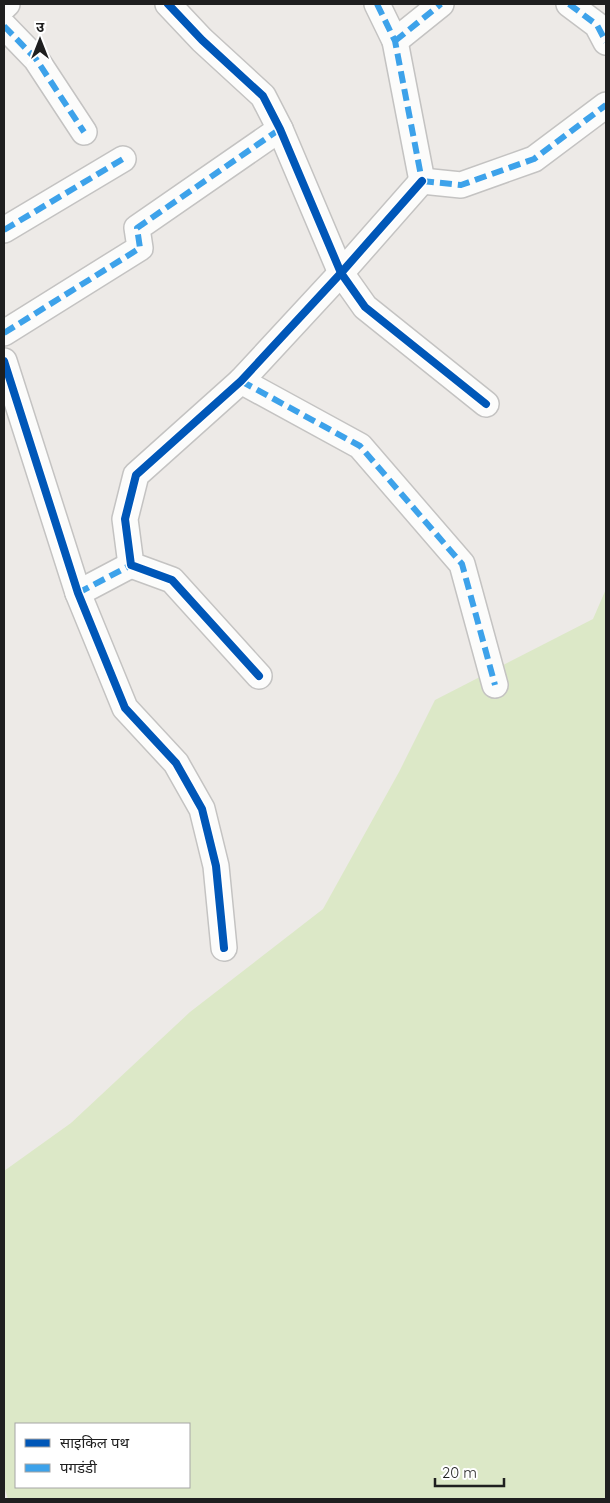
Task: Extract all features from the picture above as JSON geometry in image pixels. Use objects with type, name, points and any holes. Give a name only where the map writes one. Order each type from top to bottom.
[{"type":"street","points":[[4,7],[7,4]]},
{"type":"street","points":[[168,4],[202,40],[263,96],[280,129],[341,273],[364,307],[486,404]]},
{"type":"street","points":[[377,4],[394,41],[422,181]]},
{"type":"street","points":[[394,41],[441,4]]},
{"type":"street","points":[[569,4],[597,25],[606,42]]},
{"type":"street","points":[[4,26],[36,59],[84,132]]},
{"type":"street","points":[[422,181],[461,185],[534,159],[606,105]]},
{"type":"street","points":[[4,333],[140,248],[137,228],[280,129]]},
{"type":"street","points":[[4,230],[123,159]]},
{"type":"street","points":[[131,565],[126,519],[136,475],[241,381],[341,273],[422,181]]},
{"type":"street","points":[[4,361],[78,593],[126,708],[176,763],[202,809],[216,866],[224,948]]},
{"type":"street","points":[[241,381],[360,446],[462,564],[495,685]]},
{"type":"street","points":[[78,593],[131,565],[172,580],[259,676]]},
{"type":"green space","points":[[606,589],[606,1499],[8,1499],[4,1486],[4,1171],[71,1123],[190,1012],[323,909],[399,772],[435,700],[593,619]]},
{"type":"marked path","points":[[377,4],[395,41],[422,181]]},
{"type":"marked path","points":[[395,41],[441,4]]},
{"type":"marked path","points":[[569,4],[597,25],[606,42]]},
{"type":"marked path","points":[[4,26],[36,59],[84,132]]},
{"type":"marked path","points":[[422,181],[461,185],[534,159],[606,105]]},
{"type":"marked path","points":[[4,333],[140,248],[137,228],[280,129]]},
{"type":"marked path","points":[[4,230],[123,159]]},
{"type":"marked path","points":[[241,381],[360,446],[462,564],[495,685]]},
{"type":"marked path","points":[[78,593],[131,565]]},
{"type":"cycle path","points":[[168,4],[202,40],[263,96],[280,129],[341,273],[365,307],[486,404]]},
{"type":"cycle path","points":[[259,676],[172,580],[131,565],[125,519],[136,475],[241,381],[341,273],[422,181]]},
{"type":"cycle path","points":[[4,361],[78,593],[125,708],[176,763],[202,809],[216,866],[224,948]]}]
